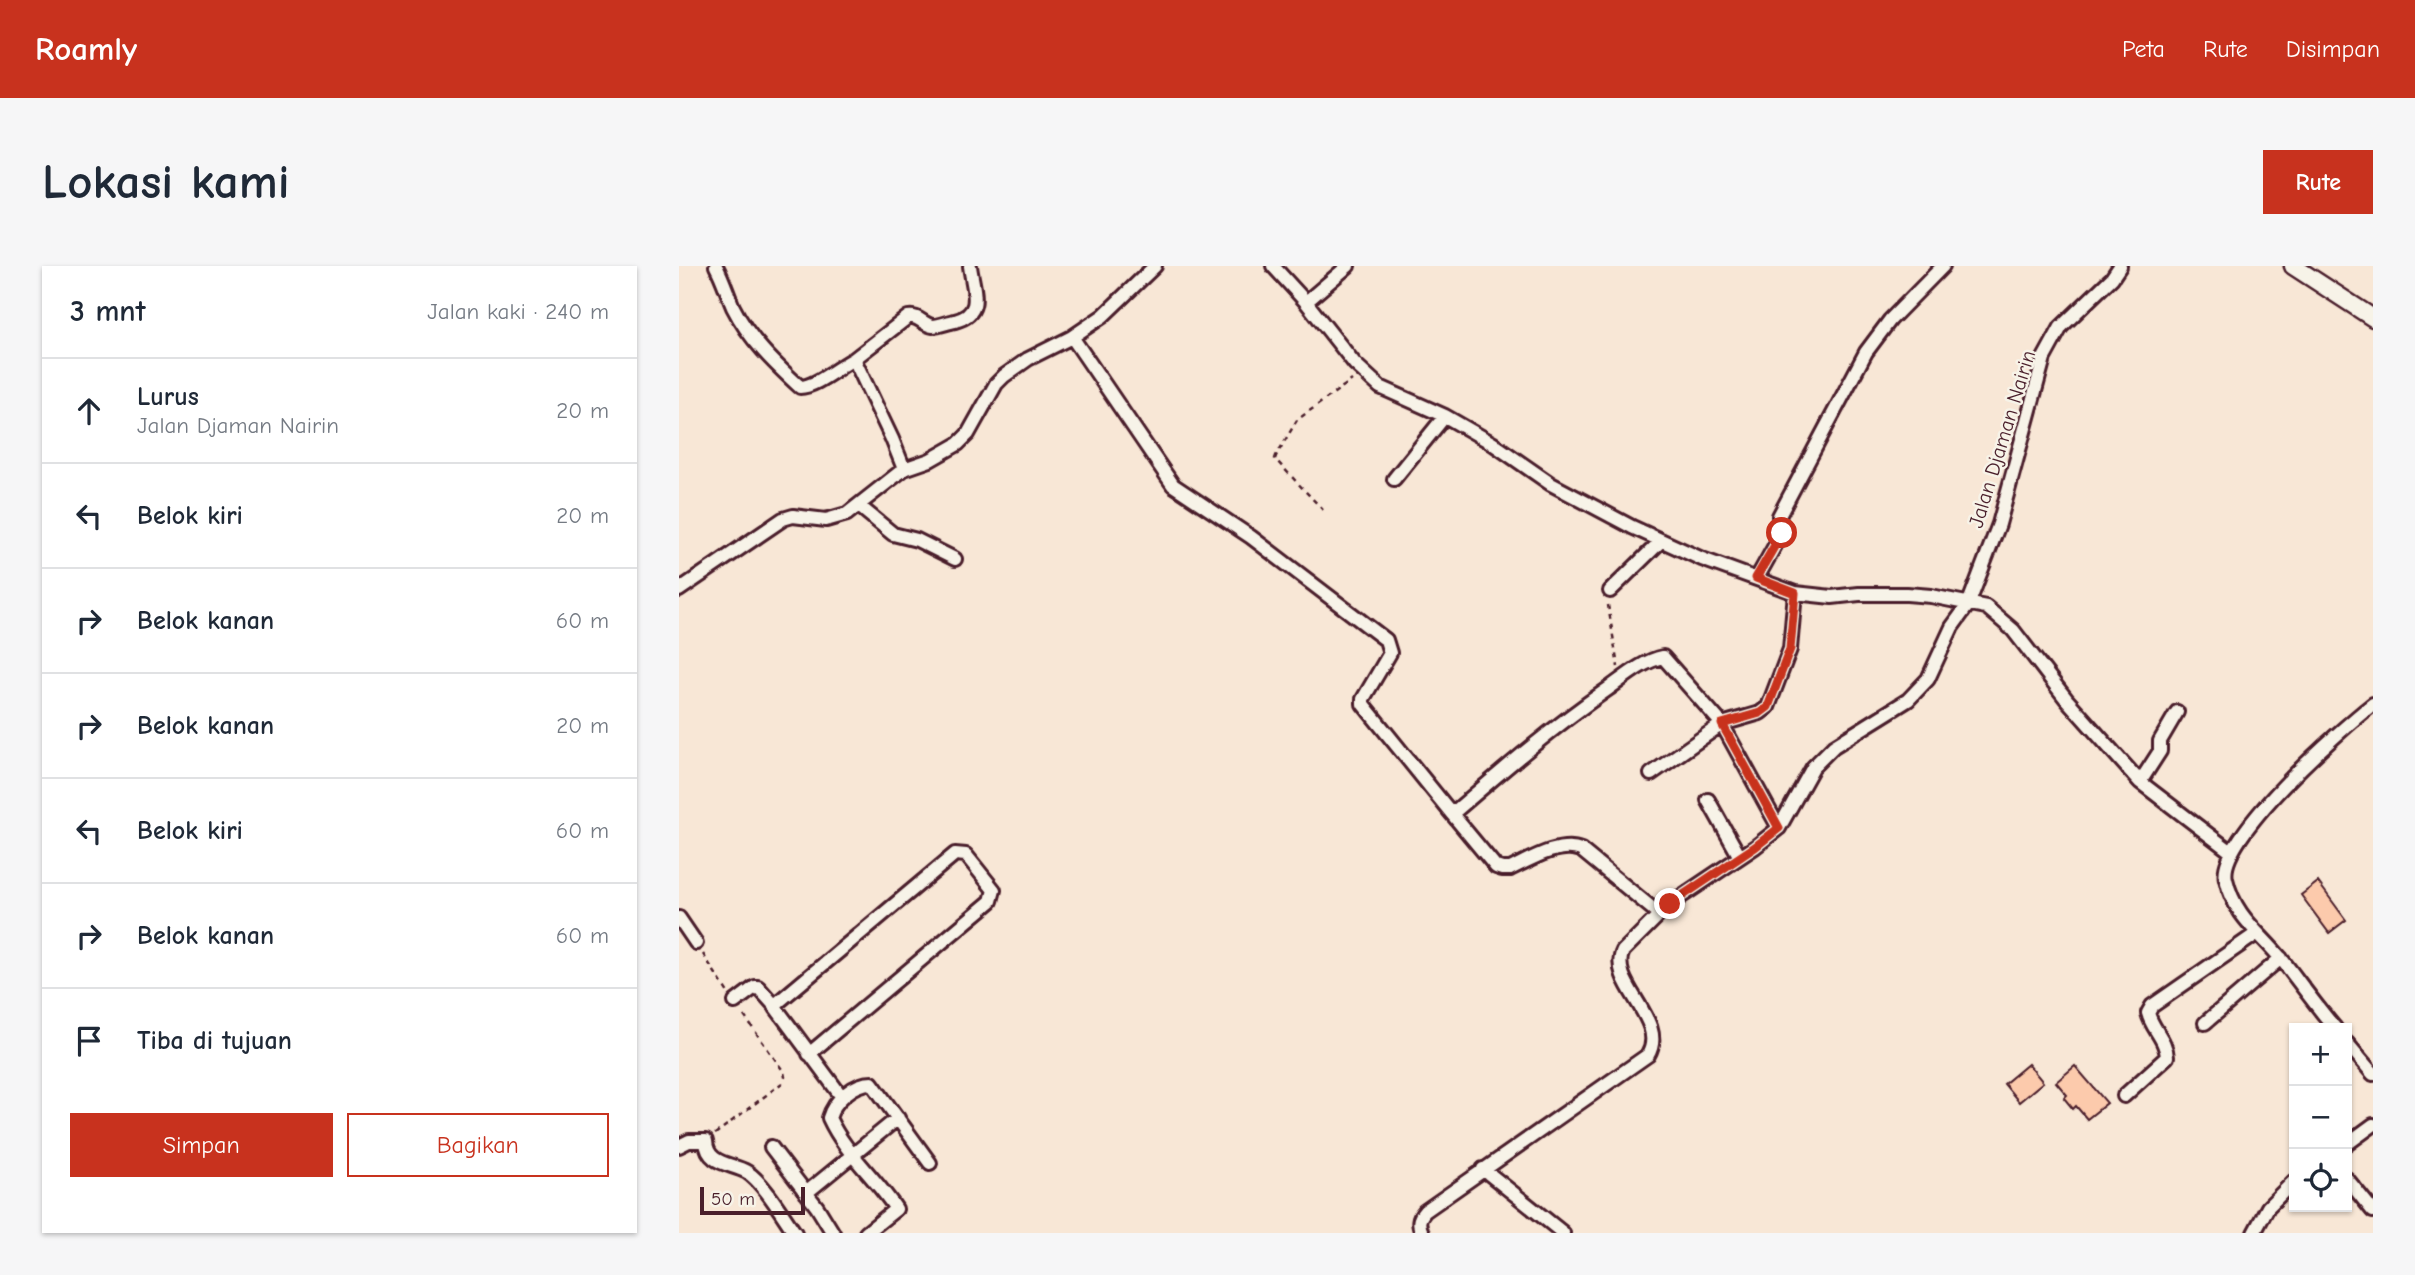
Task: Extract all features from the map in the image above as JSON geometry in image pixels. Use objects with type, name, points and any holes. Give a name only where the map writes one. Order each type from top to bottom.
[{"type":"main road","points":[[2293,266],[2373,318]]},
{"type":"street","points":[[716,266],[733,307],[757,344],[800,387],[809,387],[854,359],[908,317],[916,317],[930,326],[967,317],[973,312],[975,305],[970,266]]},
{"type":"street","points":[[679,590],[783,519],[793,516],[837,519],[859,506],[904,469],[930,460],[958,444],[968,434],[996,384],[1047,348],[1072,337],[1111,310],[1155,266]]},
{"type":"street","points":[[1273,266],[1363,372],[1380,387],[1445,416],[1492,443],[1551,484],[1661,541],[1795,593],[1832,597],[1907,594],[1986,607],[2013,630],[2067,700],[2140,782],[2230,851]]},
{"type":"street","points":[[1306,302],[1348,266]]},
{"type":"street","points":[[1756,578],[1782,533],[1779,516],[1866,352],[1890,320],[1943,266]]},
{"type":"street","name":"Jalan Djaman Nairin","points":[[1779,828],[1814,767],[1824,756],[1849,736],[1902,704],[1919,690],[1927,679],[1952,627],[1968,605],[2006,503],[2043,358],[2061,327],[2112,278],[2120,266]]},
{"type":"street","points":[[1072,337],[1173,485],[1251,537],[1386,640],[1390,653],[1363,698],[1363,704],[1496,867],[1510,869],[1562,848],[1575,847],[1659,914]]},
{"type":"street","points":[[854,359],[904,469]]},
{"type":"street","points":[[1394,479],[1445,416]]},
{"type":"street","points":[[859,506],[893,534],[917,540],[955,559]]},
{"type":"street","points":[[1610,592],[1661,541]]},
{"type":"street","points":[[1651,774],[1722,724],[1760,713],[1768,707],[1790,649],[1795,593]]},
{"type":"street","points":[[1422,1233],[1419,1224],[1425,1211],[1647,1055],[1651,1049],[1651,1032],[1621,970],[1619,958],[1659,914],[1686,892],[1779,828],[1722,724],[1664,657],[1654,659],[1620,680],[1533,745],[1453,814]]},
{"type":"street","points":[[2331,1023],[2305,993],[2281,958],[2256,934],[2235,903],[2225,871],[2230,851],[2241,835],[2311,757],[2373,704]]},
{"type":"street","points":[[2140,782],[2159,751],[2160,741],[2177,712]]},
{"type":"street","points":[[1708,800],[1740,857]]},
{"type":"street","points":[[775,1006],[955,854],[966,855],[994,890],[991,901],[809,1054]]},
{"type":"street","points":[[679,918],[696,943]]},
{"type":"street","points":[[2124,1096],[2167,1057],[2163,1039],[2148,1013],[2152,1006],[2256,934]]},
{"type":"street","points":[[2205,1023],[2281,958]]},
{"type":"street","points":[[735,1002],[755,987],[758,988],[775,1006],[842,1097]]},
{"type":"street","points":[[2352,1049],[2373,1074]]},
{"type":"street","points":[[866,1233],[896,1209],[852,1157],[829,1118],[842,1097],[863,1083],[872,1083],[930,1163]]},
{"type":"street","points":[[806,1193],[898,1118]]},
{"type":"street","points":[[2352,1140],[2373,1125]]},
{"type":"street","points":[[679,1146],[689,1141],[706,1141],[708,1152],[716,1160],[750,1174],[795,1233]]},
{"type":"street","points":[[771,1147],[832,1233]]},
{"type":"street","points":[[1483,1169],[1563,1233]]},
{"type":"street","points":[[2352,1185],[2373,1211]]},
{"type":"street","points":[[2254,1233],[2268,1207],[2289,1186]]},
{"type":"path","points":[[1322,510],[1275,459],[1297,420],[1363,372]]},
{"type":"path","points":[[1610,592],[1608,601],[1620,680]]},
{"type":"path","points":[[696,943],[785,1077],[782,1083],[706,1141]]},
{"type":"building","points":[[2318,882],[2346,920],[2329,933],[2301,895]]},
{"type":"building","points":[[2028,1064],[2043,1082],[2019,1102],[2004,1084]]},
{"type":"building","points":[[2075,1066],[2107,1103],[2087,1119],[2076,1106],[2073,1109],[2064,1098],[2067,1095],[2056,1082]]},
{"type":"route","points":[[1670,904],[1779,828],[1722,724],[1760,713],[1768,707],[1790,649],[1795,593],[1756,578],[1782,533]]}]
